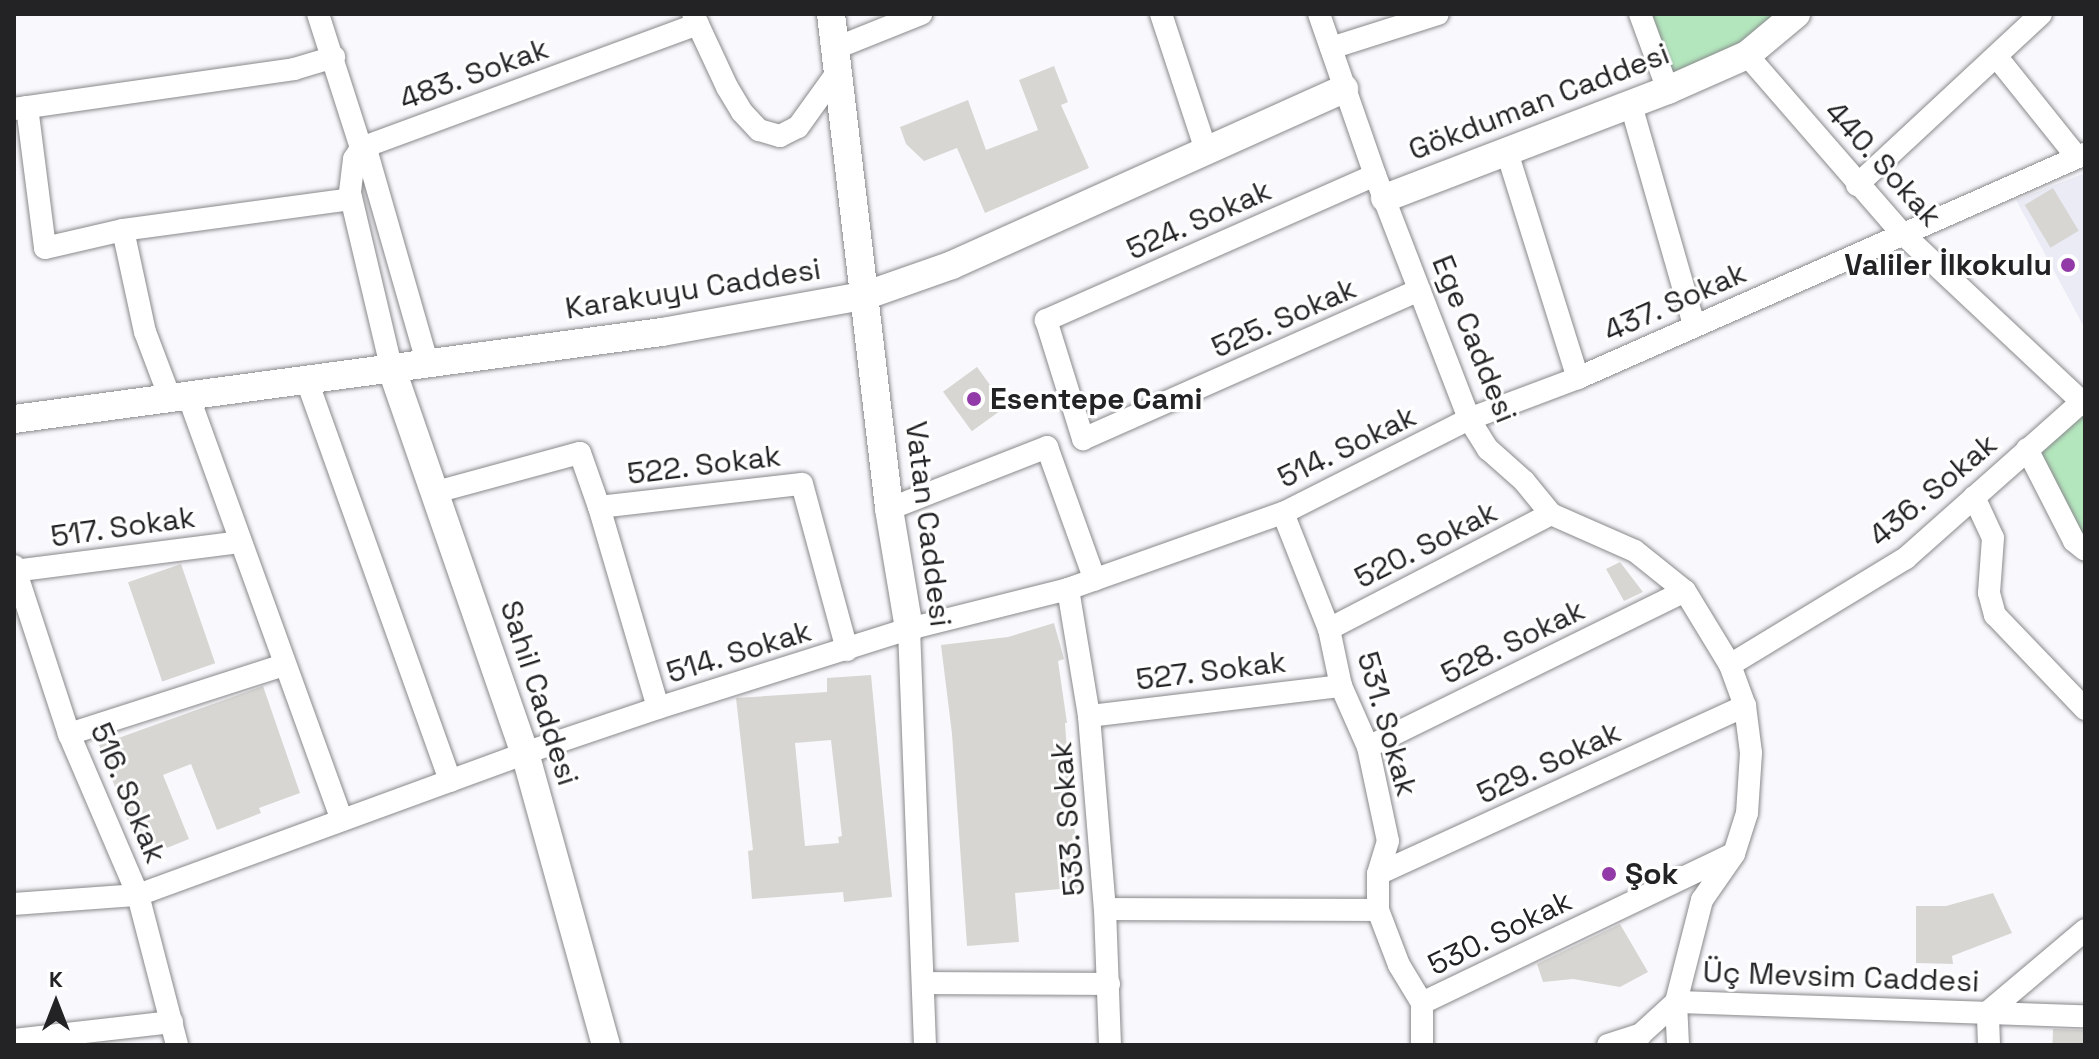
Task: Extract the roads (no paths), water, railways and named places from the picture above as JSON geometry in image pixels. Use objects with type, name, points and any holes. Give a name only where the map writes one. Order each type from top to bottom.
[{"type":"street","points":[[318,14],[361,149],[368,156],[427,362]]},
{"type":"street","name":"Vatan Caddesi","points":[[831,14],[867,295],[889,509],[909,629],[925,1045]]},
{"type":"street","points":[[696,19],[742,112],[759,130],[780,136],[798,127],[838,59],[921,14]]},
{"type":"street","points":[[1161,14],[1206,150]]},
{"type":"street","name":"Ege Caddesi","points":[[1319,14],[1380,187],[1469,419],[1488,449],[1524,481],[1551,514],[1635,551],[1685,591],[1730,665],[1745,706],[1751,753],[1747,813],[1734,854],[1702,900],[1676,1002],[1678,1045]]},
{"type":"street","points":[[1331,48],[1438,14]]},
{"type":"street","points":[[1640,14],[1668,90]]},
{"type":"street","name":"Gökduman Caddesi","points":[[1380,187],[1507,152],[1668,90],[1747,55],[1796,14]]},
{"type":"street","points":[[1857,185],[2041,14]]},
{"type":"street","name":"483. Sokak","points":[[361,149],[696,19]]},
{"type":"street","name":"440. Sokak","points":[[1747,55],[1857,185],[1902,233],[2084,402]]},
{"type":"street","points":[[1996,56],[2081,156]]},
{"type":"street","points":[[334,57],[294,69],[21,108],[45,248],[123,230],[351,199]]},
{"type":"street","name":"Karakuyu Caddesi","points":[[14,419],[662,332],[867,295],[952,265],[1344,89]]},
{"type":"street","points":[[1631,105],[1694,325]]},
{"type":"street","points":[[361,149],[354,159],[351,199],[391,367]]},
{"type":"street","points":[[1507,152],[1578,378]]},
{"type":"street","name":"437. Sokak","points":[[1469,419],[1578,378],[2081,156]]},
{"type":"street","name":"524. Sokak","points":[[1083,439],[1046,320],[1380,187]]},
{"type":"street","points":[[123,230],[145,332],[179,396],[240,542],[342,820]]},
{"type":"street","name":"525. Sokak","points":[[1083,439],[1420,290]]},
{"type":"street","name":"Sahil Caddesi","points":[[391,367],[525,753],[606,1045]]},
{"type":"street","points":[[306,378],[450,781]]},
{"type":"street","name":"436. Sokak","points":[[1730,665],[1906,558],[2084,402]]},
{"type":"street","name":"514. Sokak","points":[[14,904],[138,895],[525,753],[658,708],[909,629],[1095,580],[1283,513],[1469,419]]},
{"type":"street","points":[[889,509],[1047,447],[1095,580]]},
{"type":"street","points":[[2027,449],[2074,541],[2085,550]]},
{"type":"street","name":"522. Sokak","points":[[436,492],[580,453],[599,507],[802,484],[847,650]]},
{"type":"street","points":[[1974,497],[1993,538],[1989,593],[1995,615],[2085,709]]},
{"type":"street","points":[[599,507],[658,708]]},
{"type":"street","name":"531. Sokak","points":[[1283,513],[1329,629],[1341,686],[1368,747],[1388,841],[1378,874],[1378,910],[1399,965],[1422,1003]]},
{"type":"street","name":"520. Sokak","points":[[1329,629],[1551,514]]},
{"type":"street","name":"517. Sokak","points":[[15,570],[240,542]]},
{"type":"street","name":"516. Sokak","points":[[15,570],[69,734],[138,895],[177,1045]]},
{"type":"street","name":"533. Sokak","points":[[1068,589],[1089,716],[1105,909],[1110,1045]]},
{"type":"street","name":"528. Sokak","points":[[1368,747],[1685,591]]},
{"type":"street","points":[[69,734],[284,665]]},
{"type":"street","name":"527. Sokak","points":[[1089,716],[1341,686]]},
{"type":"street","name":"529. Sokak","points":[[1378,874],[1745,706]]},
{"type":"street","name":"530. Sokak","points":[[1422,1003],[1734,854]]},
{"type":"street","points":[[1105,909],[1378,910]]},
{"type":"street","points":[[1989,1045],[1988,1012],[2085,930]]},
{"type":"street","points":[[924,983],[1109,984]]},
{"type":"street","name":"Üç Mevsim Caddesi","points":[[1608,1045],[1641,1034],[1676,1002],[2085,1016]]},
{"type":"street","points":[[1422,1003],[1422,1045]]},
{"type":"street","points":[[14,1040],[172,1022]]},
{"type":"place","name":"Valiler İlkokulu","points":[[2068,265]]},
{"type":"place","name":"Esentepe Cami","points":[[974,399]]},
{"type":"place","name":"Şok","points":[[1609,874]]}]
